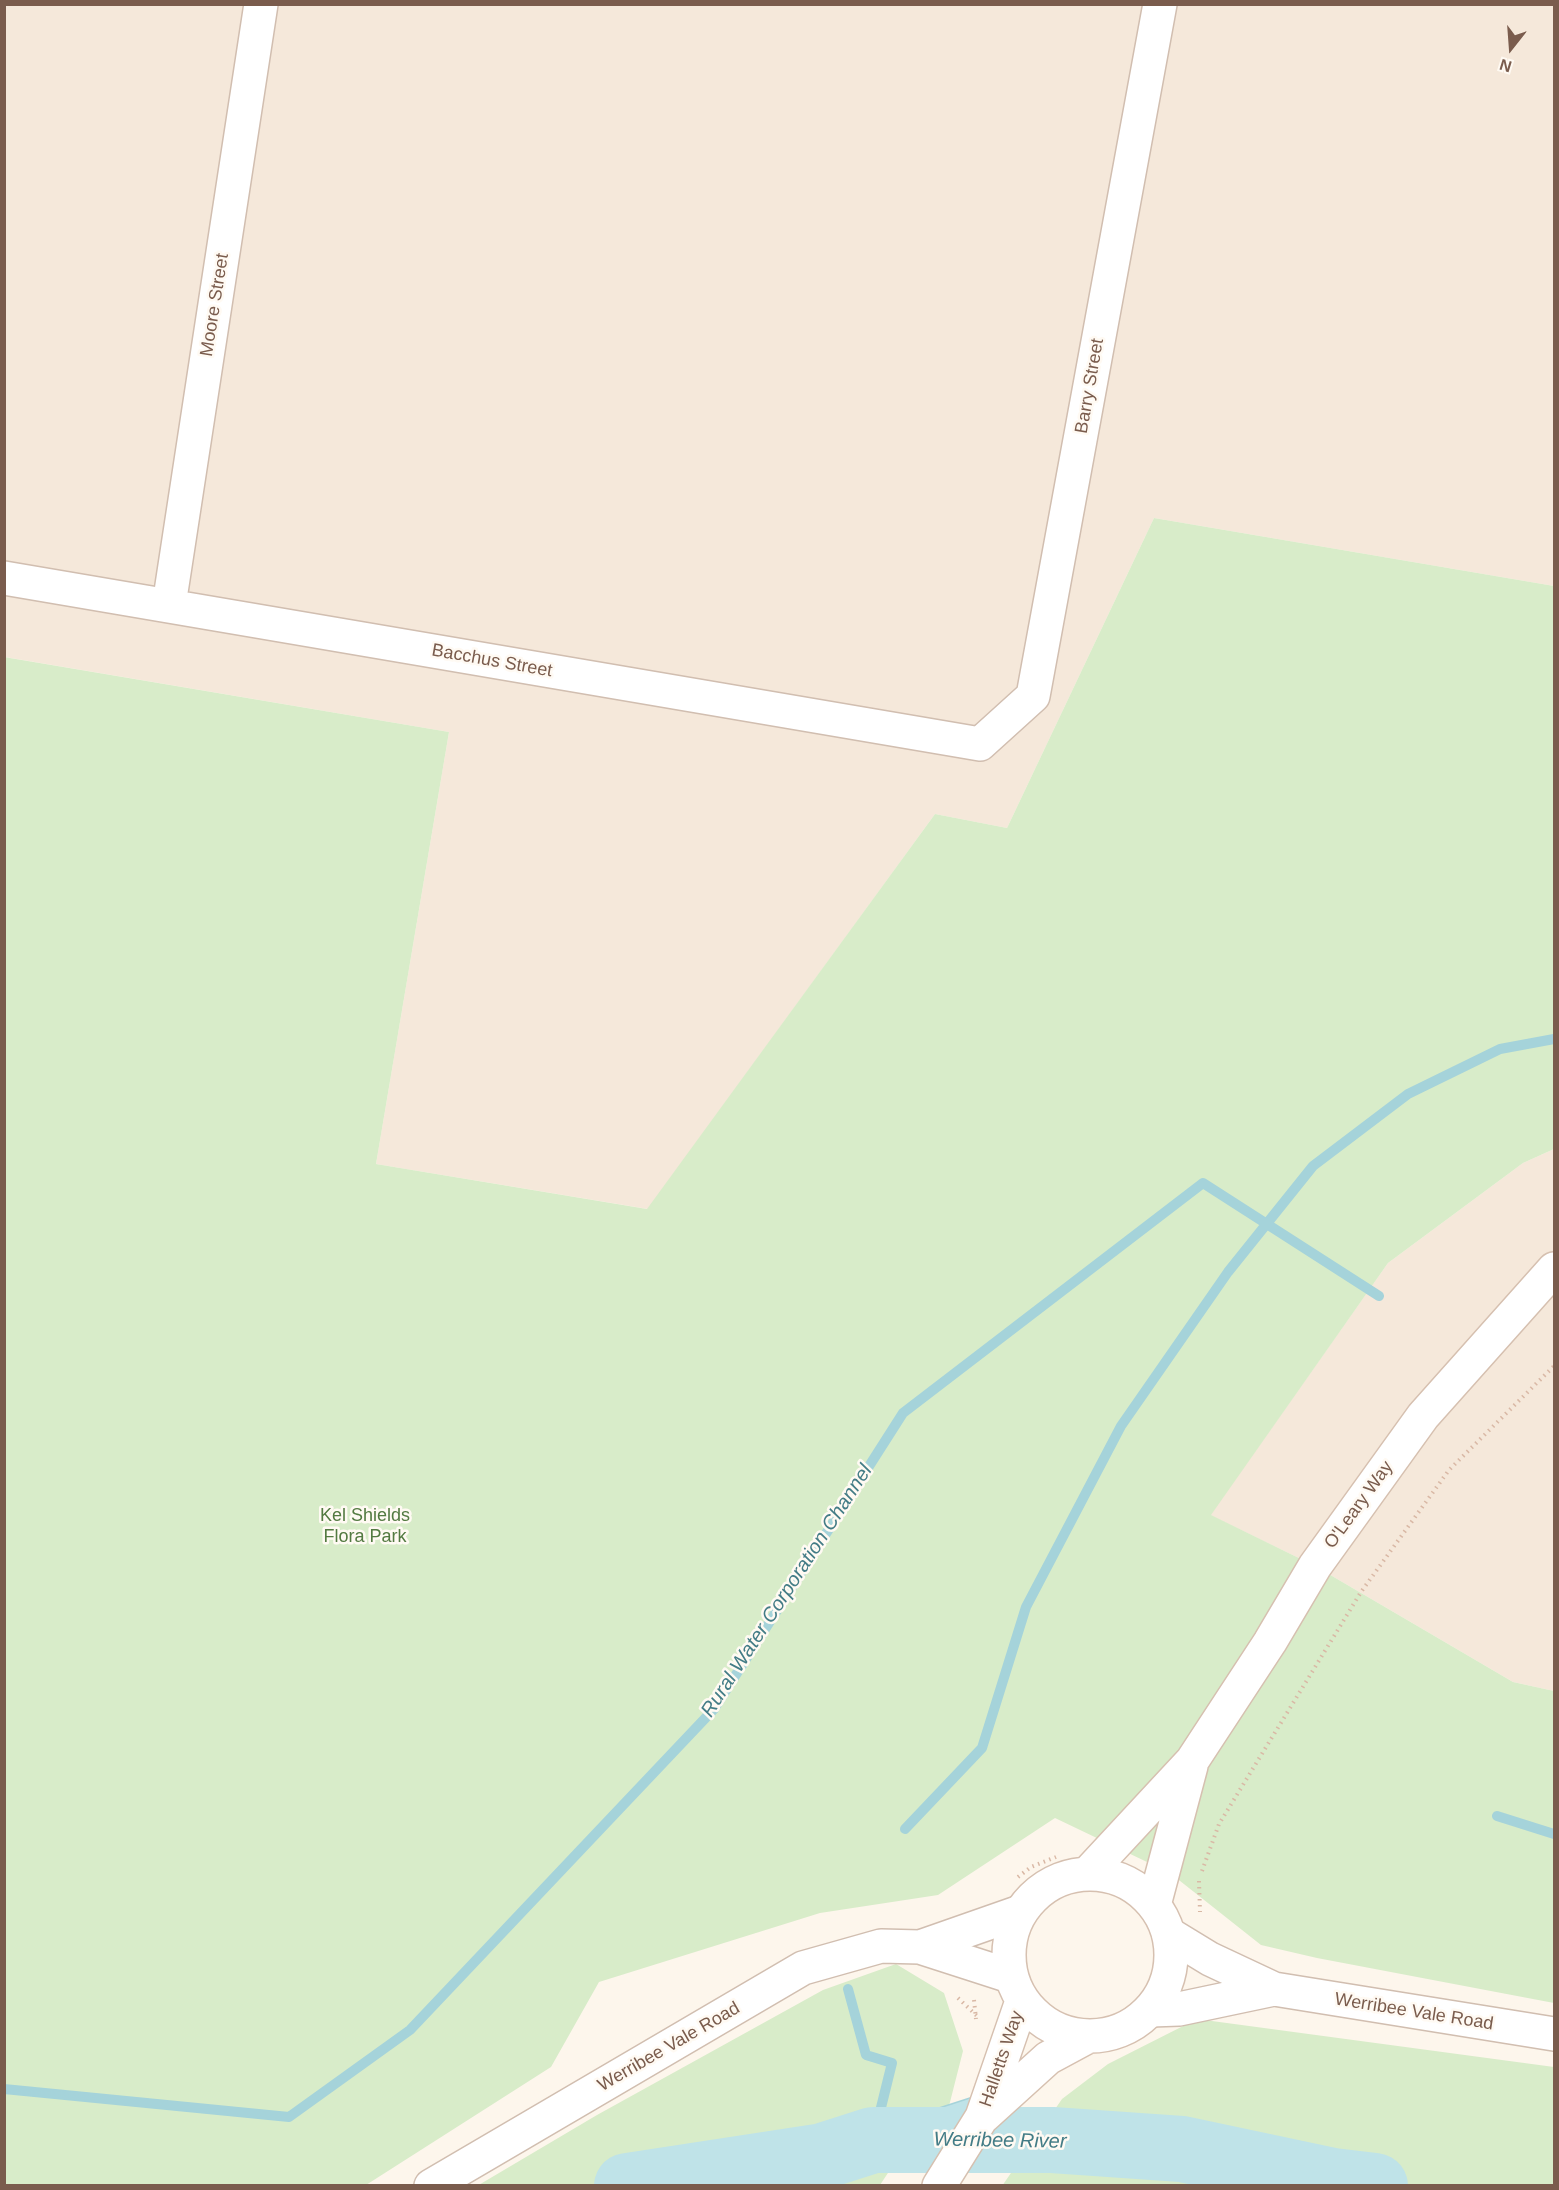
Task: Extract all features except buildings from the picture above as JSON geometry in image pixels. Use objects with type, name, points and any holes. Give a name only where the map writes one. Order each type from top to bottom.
[{"type":"street","name":"Moore Street","points":[[169,605],[261,4]]},
{"type":"street","name":"Barry Street","points":[[980,744],[1033,696],[1160,4]]},
{"type":"street","name":"Bacchus Street","points":[[4,578],[980,744]]},
{"type":"street","name":"O'Leary Way","points":[[1088,1873],[1192,1761],[1270,1642],[1316,1566],[1423,1416],[1554,1269]]},
{"type":"street","name":"O'Leary Way","points":[[1154,1905],[1192,1761]]},
{"type":"street","points":[[1088,1873],[1113,1876],[1136,1887],[1154,1905],[1169,1934],[1171,1961],[1166,1987],[1151,2010],[1132,2025],[1111,2034],[1087,2037],[1054,2028],[1039,2019],[1016,1988],[1007,1954],[1011,1932],[1020,1912],[1032,1896],[1049,1884],[1068,1876],[1088,1873]]},
{"type":"street","name":"Werribee Vale Road","points":[[431,2186],[803,1968],[881,1946],[920,1947],[1020,1912]]},
{"type":"street","name":"Werribee Vale Road","points":[[1169,1934],[1210,1959],[1274,1989],[1554,2034]]},
{"type":"street","name":"Werribee Vale Road","points":[[920,1947],[1016,1988]]},
{"type":"street","name":"Halletts Way","points":[[982,2117],[1016,1988]]},
{"type":"street","name":"Werribee Vale Road","points":[[1151,2010],[1179,2009],[1274,1989]]},
{"type":"street","name":"Halletts Way","points":[[939,2186],[982,2117],[1047,2058],[1087,2037]]},
{"type":"path","points":[[1210,1959],[1201,1931],[1199,1879],[1219,1824],[1361,1592],[1449,1470],[1554,1366]]},
{"type":"shaded area","points":[[4,5],[1554,5],[1554,586],[1154,518],[1007,828],[935,814],[648,1209],[376,1164],[449,732],[5,657]]},
{"type":"shaded area","points":[[1554,1149],[1554,1691],[1513,1682],[1315,1566],[1210,1515],[1388,1263],[1523,1163]]},
{"type":"green space","name":"Kel Shields Flora Park","points":[[1154,518],[1554,586],[1554,1149],[1523,1163],[1388,1263],[1211,1515],[1315,1566],[1513,1682],[1554,1691],[1554,2003],[1317,1958],[1261,1945],[1170,1873],[1055,1818],[938,1895],[820,1913],[599,1982],[551,2067],[366,2185],[5,2185],[4,657],[449,732],[376,1164],[647,1209],[935,814],[1007,828]]},
{"type":"green space","points":[[896,1964],[944,1993],[963,2051],[949,2106],[825,2145],[617,2178],[608,2185],[477,2186],[597,2115],[823,1990]]},
{"type":"green space","points":[[1197,2019],[1554,2067],[1554,2185],[1002,2186],[1062,2099],[1108,2064]]},
{"type":"green space","points":[[913,2135],[880,2185],[685,2186],[826,2162]]},
{"type":"water","points":[[973,2097],[975,2115],[826,2162],[685,2185],[608,2186],[617,2178],[825,2145]]},
{"type":"waterway","points":[[905,1829],[982,1748],[1026,1607],[1121,1426],[1228,1272],[1313,1166],[1408,1094],[1500,1049],[1554,1039]]},
{"type":"waterway","name":"Rural Water Corporation Channel","points":[[4,2089],[289,2117],[410,2030],[714,1709],[903,1413],[1203,1183],[1379,1296]]},
{"type":"waterway","name":"Rural Water Corporation Channel","points":[[1497,1816],[1554,1834]]},
{"type":"waterway","points":[[848,1989],[866,2055],[892,2063],[873,2140]]},
{"type":"waterway","name":"Werribee River","points":[[627,2186],[823,2156],[873,2140],[1052,2140],[1182,2149],[1333,2181],[1375,2186]]}]
